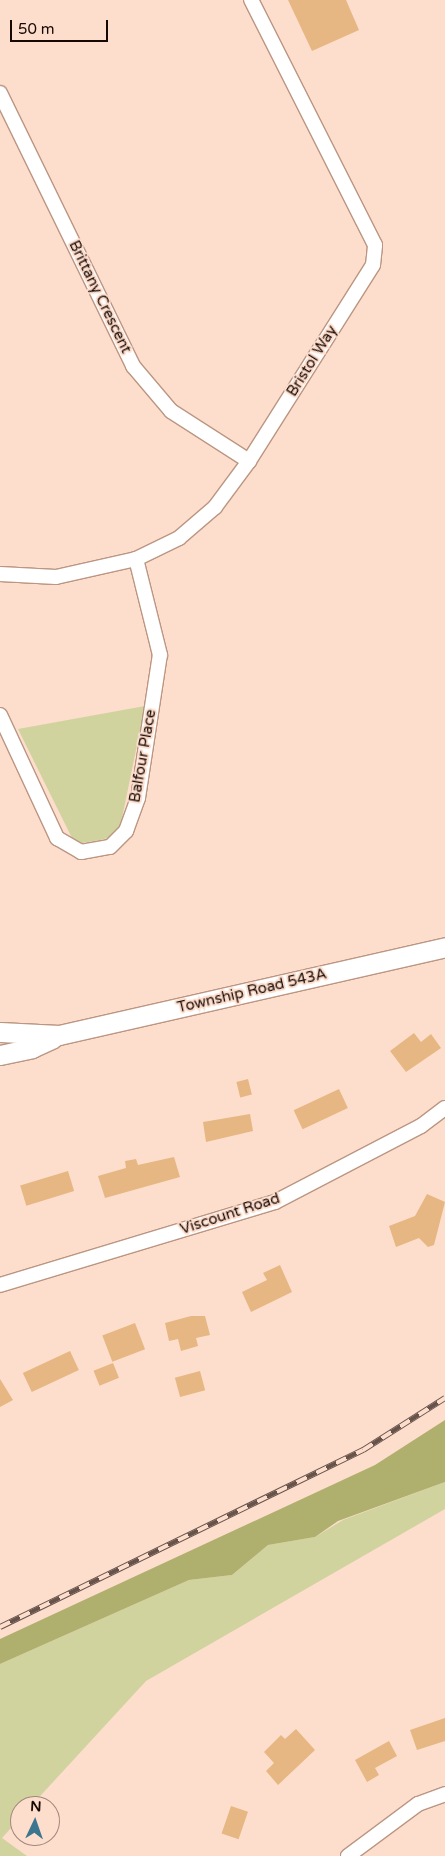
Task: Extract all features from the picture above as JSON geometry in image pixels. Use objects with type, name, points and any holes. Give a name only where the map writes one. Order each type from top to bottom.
[{"type":"main road","name":"Township Road 543A","points":[[0,1055],[32,1048],[59,1035],[445,947]]},
{"type":"main road","name":"Township Road 543A","points":[[0,1032],[59,1035]]},
{"type":"street","name":"Bristol Way","points":[[0,574],[56,577],[136,559],[179,538],[215,507],[249,461],[372,264],[375,245],[251,0]]},
{"type":"street","name":"Brittany Crescent","points":[[0,93],[133,366],[171,411],[249,461]]},
{"type":"street","name":"Balfour Place","points":[[0,715],[57,838],[80,852],[110,847],[126,831],[138,798],[160,654],[136,559]]},
{"type":"street","name":"Viscount Road","points":[[0,1285],[275,1202],[421,1126],[445,1108]]},
{"type":"street","points":[[348,1856],[418,1804],[445,1794]]},
{"type":"green space","points":[[145,706],[120,828],[113,836],[101,840],[82,843],[72,838],[18,729]]},
{"type":"green space","points":[[445,1420],[445,1482],[338,1521],[315,1537],[268,1545],[232,1575],[189,1580],[0,1664],[0,1639],[375,1465]]},
{"type":"green space","points":[[445,1482],[445,1509],[146,1681],[40,1796],[10,1796],[10,1829],[2,1838],[10,1844],[10,1846],[13,1846],[27,1856],[0,1856],[0,1664],[189,1580],[232,1575],[268,1545],[315,1537],[343,1520]]},
{"type":"building","points":[[288,0],[346,0],[359,30],[312,51]]},
{"type":"building","points":[[414,1033],[421,1042],[431,1034],[441,1048],[406,1072],[390,1051]]},
{"type":"building","points":[[248,1079],[252,1095],[240,1097],[236,1082]]},
{"type":"building","points":[[339,1089],[348,1108],[303,1129],[294,1110]]},
{"type":"building","points":[[250,1114],[253,1131],[206,1142],[203,1122]]},
{"type":"building","points":[[174,1157],[180,1177],[105,1198],[98,1176],[126,1168],[125,1161],[136,1159],[138,1165]]},
{"type":"building","points":[[68,1171],[74,1191],[26,1206],[20,1186]]},
{"type":"building","points":[[427,1194],[445,1202],[434,1245],[428,1247],[419,1238],[396,1247],[389,1226],[415,1216]]},
{"type":"building","points":[[280,1265],[292,1292],[251,1312],[242,1292],[267,1280],[263,1273]]},
{"type":"building","points":[[191,1316],[205,1316],[210,1335],[196,1338],[198,1346],[181,1351],[178,1339],[169,1341],[165,1323]]},
{"type":"building","points":[[135,1323],[145,1349],[112,1362],[102,1336]]},
{"type":"building","points":[[70,1351],[79,1370],[32,1392],[23,1373]]},
{"type":"building","points":[[113,1363],[119,1378],[100,1386],[94,1371]]},
{"type":"building","points":[[200,1371],[205,1390],[180,1397],[175,1378]]},
{"type":"building","points":[[0,1379],[13,1400],[0,1407]]},
{"type":"building","points":[[445,1718],[445,1741],[417,1750],[410,1730]]},
{"type":"building","points":[[296,1729],[315,1750],[278,1785],[266,1771],[274,1763],[264,1752],[281,1735],[285,1739]]},
{"type":"building","points":[[389,1741],[397,1756],[375,1768],[379,1775],[367,1782],[355,1760]]},
{"type":"building","points":[[231,1806],[248,1812],[239,1839],[222,1833]]},
{"type":"railway","points":[[0,1627],[363,1450],[445,1398]]}]
